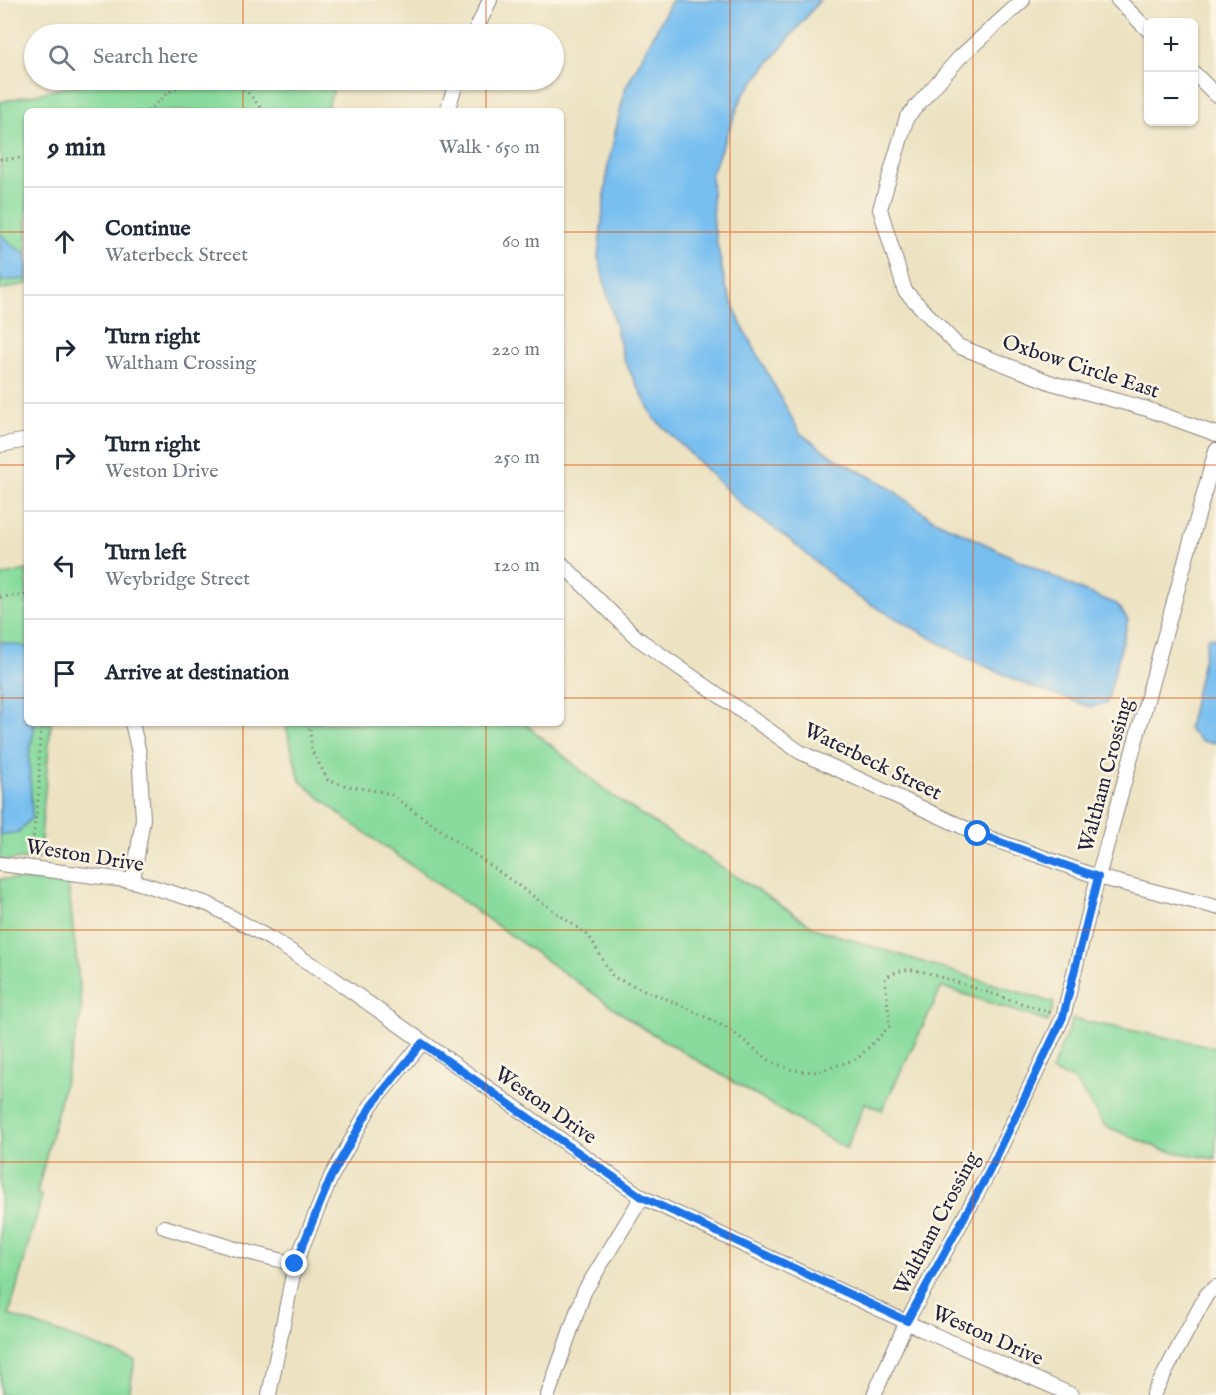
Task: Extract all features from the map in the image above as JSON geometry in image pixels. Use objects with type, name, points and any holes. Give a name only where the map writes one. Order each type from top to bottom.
[{"type":"street","points":[[479,24],[490,0]]},
{"type":"street","name":"Oxbow Circle East","points":[[1023,0],[960,57],[907,117],[880,208],[905,291],[958,346],[1052,383],[1147,409],[1216,434]]},
{"type":"street","points":[[1118,0],[1144,25]]},
{"type":"street","points":[[1198,78],[1216,95]]},
{"type":"street","points":[[448,108],[454,90]]},
{"type":"street","points":[[0,445],[24,441]]},
{"type":"street","name":"Waltham Crossing","points":[[874,1395],[907,1321],[989,1172],[1063,1017],[1098,877],[1216,450]]},
{"type":"street","name":"Waterbeck Street","points":[[564,566],[637,638],[800,752],[978,834],[1098,877],[1216,907]]},
{"type":"street","points":[[133,726],[139,753],[143,819],[133,881]]},
{"type":"street","name":"Weston Drive","points":[[0,864],[133,881],[208,904],[271,939],[330,976],[642,1197],[1072,1395]]},
{"type":"street","points":[[269,1395],[295,1264],[331,1177],[365,1116],[422,1043]]},
{"type":"street","points":[[548,1395],[584,1292],[642,1197]]},
{"type":"street","points":[[164,1227],[295,1264]]},
{"type":"street","points":[[1153,1395],[1207,1294],[1216,1287]]},
{"type":"path","points":[[150,108],[174,90]]},
{"type":"path","points":[[245,90],[261,108]]},
{"type":"path","points":[[0,159],[24,158]]},
{"type":"path","points":[[0,597],[24,595]]},
{"type":"path","points":[[36,867],[33,835],[39,790],[38,741],[42,726]]},
{"type":"path","points":[[309,726],[312,751],[328,780],[345,786],[368,787],[390,794],[589,936],[613,977],[685,1007],[729,1029],[770,1061],[792,1070],[816,1072],[857,1059],[890,1026],[885,978],[901,969],[910,968],[1063,1017]]},
{"type":"green space","points":[[53,90],[333,90],[327,108],[24,108],[24,285],[0,290],[0,102]]},
{"type":"green space","points":[[24,571],[24,726],[51,726],[39,859],[0,860],[0,576]]},
{"type":"green space","points":[[286,726],[528,726],[611,795],[817,929],[1054,1003],[1048,1022],[942,987],[882,1110],[865,1103],[846,1149],[641,1027],[347,820],[300,781]]},
{"type":"green space","points":[[0,879],[68,882],[82,1011],[37,1193],[42,1196],[9,1315],[135,1360],[129,1395],[0,1395]]},
{"type":"green space","points":[[1073,1019],[1216,1047],[1216,1159],[1163,1150],[1105,1126],[1075,1081],[1051,1071]]},
{"type":"water","points":[[672,0],[820,0],[743,95],[711,174],[714,228],[725,284],[741,324],[800,433],[835,458],[887,486],[931,518],[1081,590],[1117,604],[1128,620],[1107,703],[1091,707],[1032,687],[965,657],[856,596],[790,540],[743,506],[654,418],[624,360],[598,257],[608,165],[625,89]]},
{"type":"water","points":[[0,233],[13,246],[24,252],[24,279],[0,281]]},
{"type":"water","points":[[1208,637],[1216,638],[1216,743],[1201,741],[1188,729]]},
{"type":"water","points":[[0,642],[24,646],[24,726],[34,726],[29,756],[32,817],[19,832],[0,835]]},
{"type":"route","points":[[295,1264],[331,1177],[371,1106],[422,1043],[642,1197],[907,1321],[989,1172],[1063,1017],[1098,877],[978,834]]}]
